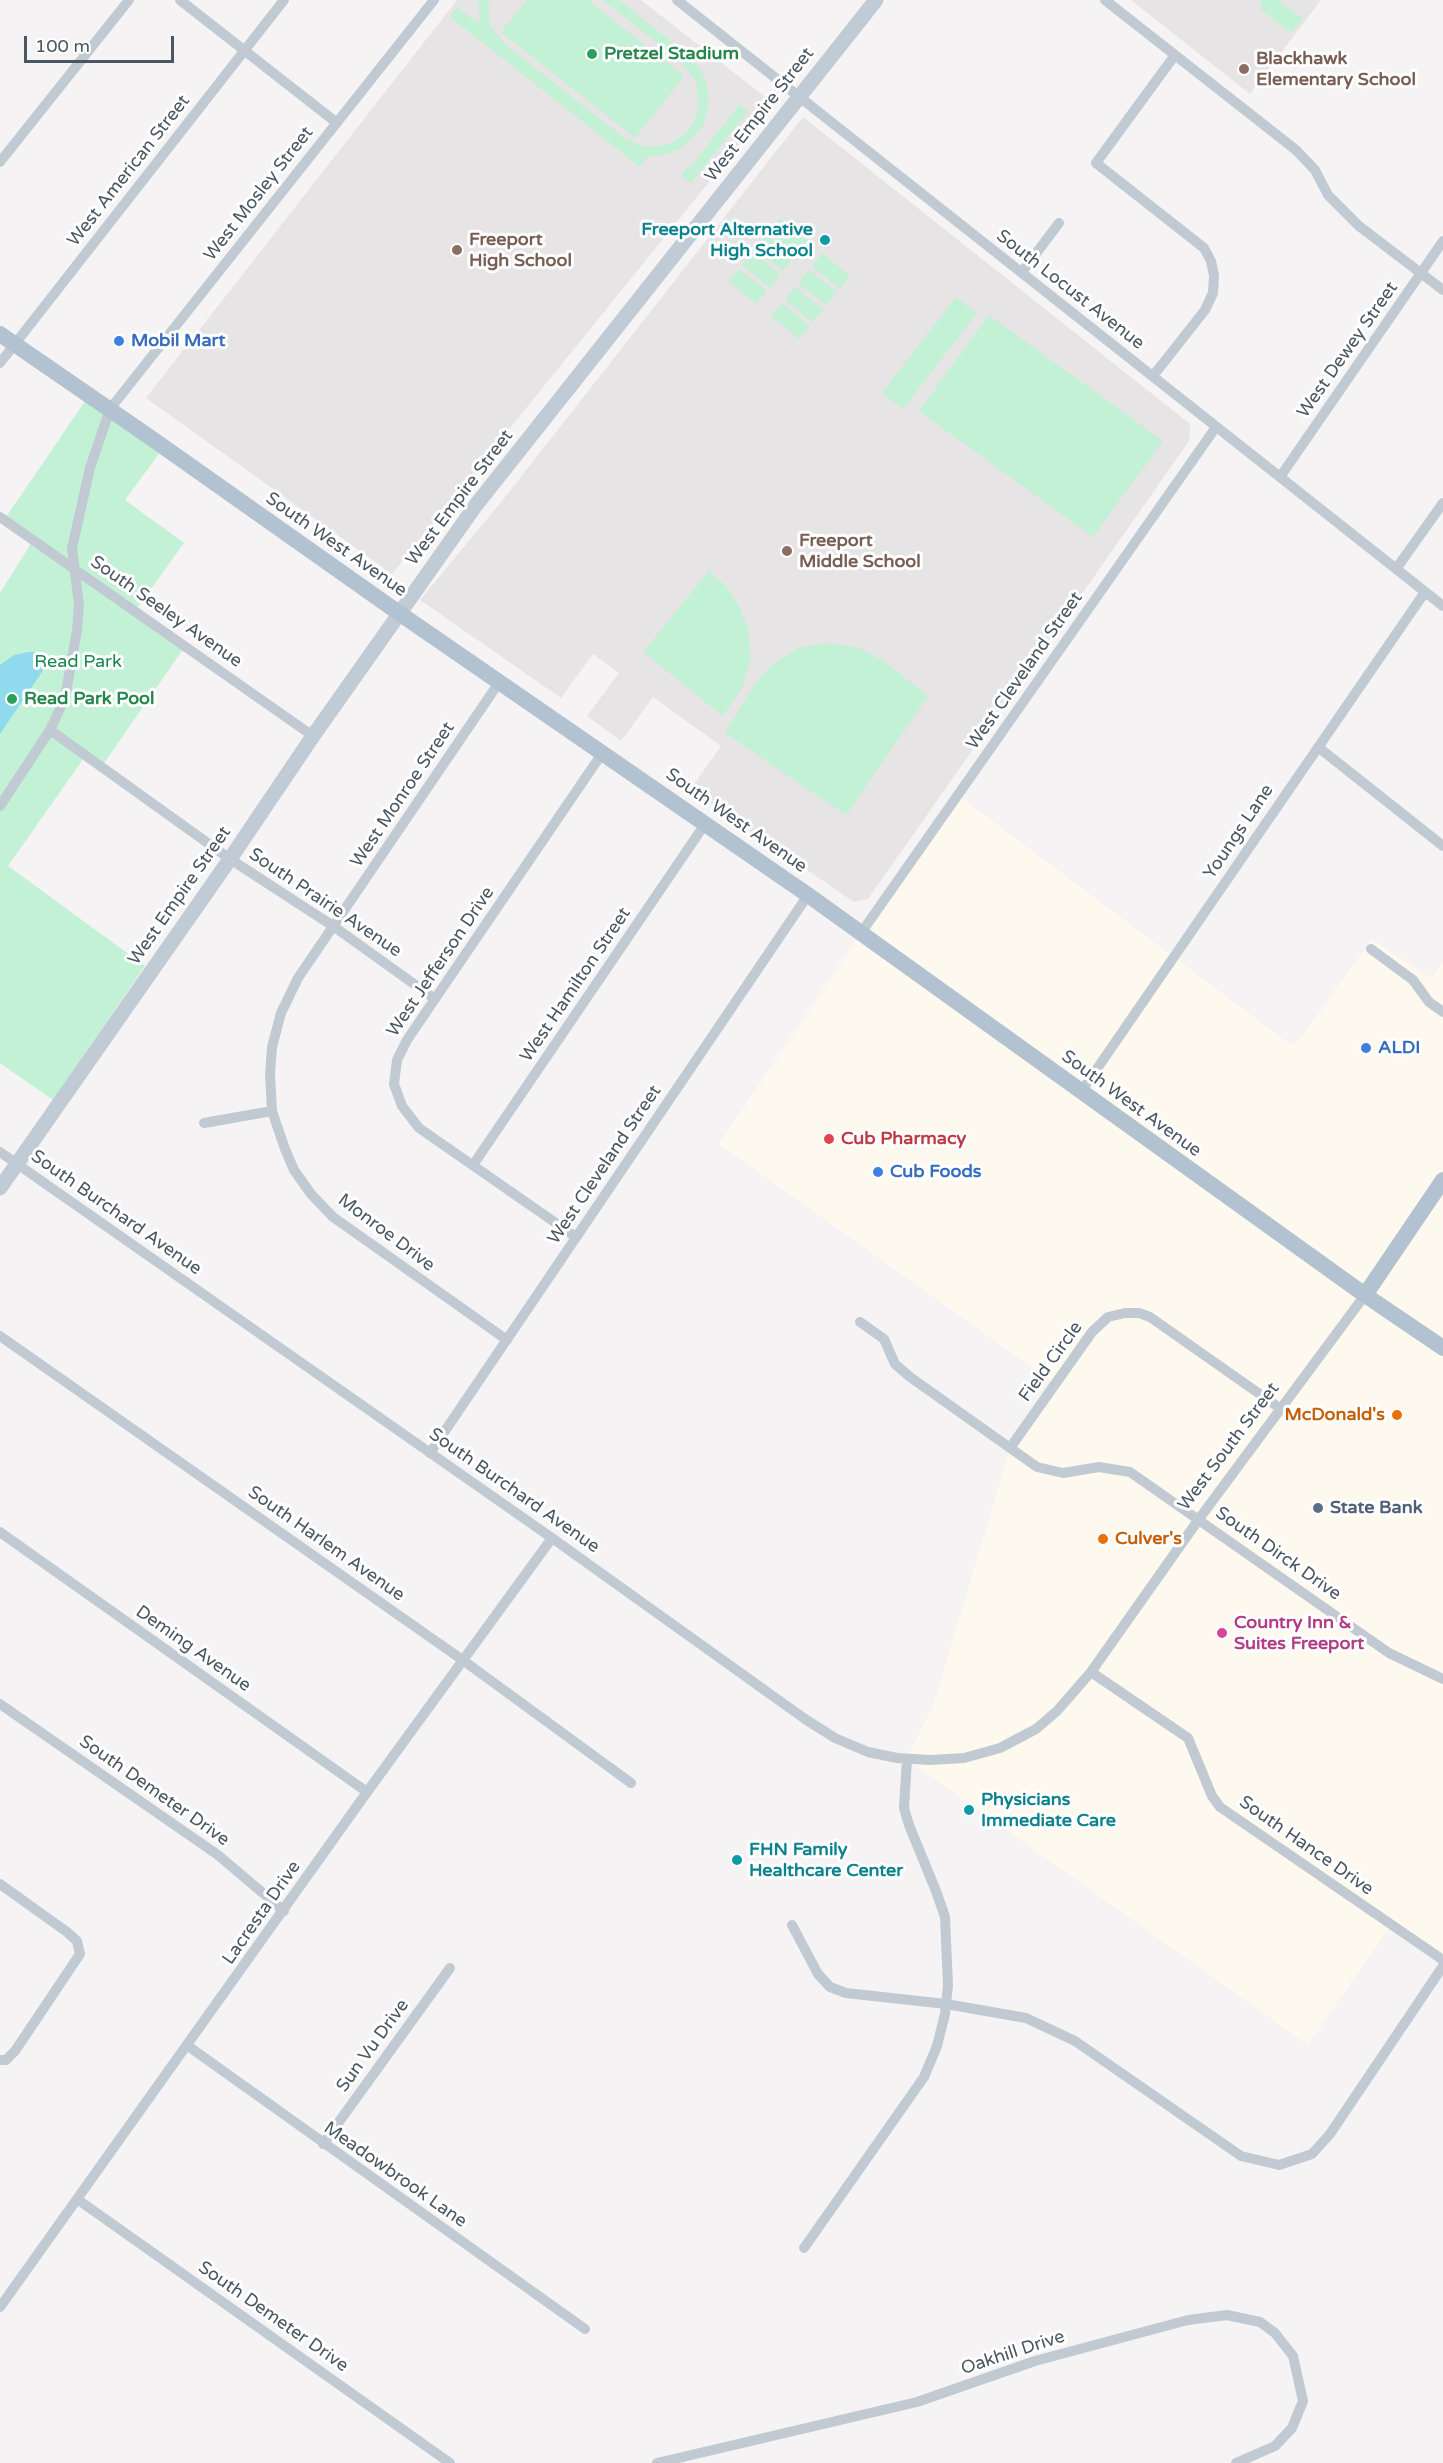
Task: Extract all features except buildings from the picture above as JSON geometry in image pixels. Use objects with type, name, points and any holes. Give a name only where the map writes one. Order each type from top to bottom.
[{"type":"main road","name":"West Empire Street","points":[[0,1188],[313,736],[483,496],[876,0]]},
{"type":"main road","name":"South West Avenue","points":[[7,338],[399,613],[808,895],[1365,1295],[1443,1348]]},
{"type":"main road","name":"West South Street","points":[[1365,1295],[1443,1180]]},
{"type":"street","points":[[0,162],[129,0]]},
{"type":"street","points":[[180,0],[337,123]]},
{"type":"street","name":"West American Street","points":[[0,363],[7,338],[285,0]]},
{"type":"street","name":"West Mosley Street","points":[[0,806],[50,730],[65,698],[72,667],[79,604],[72,548],[90,468],[110,409],[434,0]]},
{"type":"street","name":"South Locust Avenue","points":[[677,0],[1443,606]]},
{"type":"street","points":[[1105,0],[1296,150],[1315,170],[1328,195],[1347,214],[1443,290]]},
{"type":"street","points":[[1153,376],[1205,310],[1213,293],[1212,261],[1204,248],[1096,163],[1175,55]]},
{"type":"street","points":[[1022,272],[1059,223]]},
{"type":"street","name":"West Dewey Street","points":[[1280,477],[1443,242]]},
{"type":"street","name":"West Cleveland Street","points":[[861,933],[1216,427]]},
{"type":"street","points":[[1396,569],[1443,503]]},
{"type":"street","name":"South Seeley Avenue","points":[[0,517],[75,567],[313,736]]},
{"type":"street","name":"Youngs Lane","points":[[1081,1092],[1425,592]]},
{"type":"street","name":"West Monroe Street","points":[[333,926],[500,681]]},
{"type":"street","name":"South Prairie Avenue","points":[[50,730],[230,859],[333,926],[435,999]]},
{"type":"street","points":[[1318,747],[1443,846]]},
{"type":"street","name":"West Jefferson Drive","points":[[576,1237],[419,1128],[402,1106],[394,1084],[397,1060],[407,1040],[603,752]]},
{"type":"street","name":"West Hamilton Street","points":[[473,1165],[705,824]]},
{"type":"street","name":"West Cleveland Street","points":[[430,1453],[808,895]]},
{"type":"street","name":"Monroe Drive","points":[[333,926],[298,978],[281,1013],[272,1047],[270,1075],[272,1111],[294,1170],[333,1217],[507,1340]]},
{"type":"street","points":[[1371,949],[1413,980],[1429,1002],[1443,1012]]},
{"type":"street","points":[[204,1123],[272,1111]]},
{"type":"street","name":"South Burchard Avenue","points":[[0,1152],[836,1738],[868,1752],[907,1759],[964,1758],[1000,1748],[1036,1729]]},
{"type":"street","name":"West South Street","points":[[1036,1729],[1073,1695],[1092,1672],[1199,1519],[1365,1295]]},
{"type":"street","name":"Field Circle","points":[[1010,1448],[1092,1332],[1108,1317],[1125,1313],[1138,1313],[1164,1326],[1281,1409]]},
{"type":"street","name":"South Dirck Drive","points":[[860,1322],[884,1339],[895,1364],[909,1377],[1036,1467],[1063,1473],[1099,1467],[1130,1472],[1389,1653],[1443,1679]]},
{"type":"street","name":"South Harlem Avenue","points":[[0,1336],[464,1661],[631,1783]]},
{"type":"street","name":"Deming Avenue","points":[[0,1532],[368,1792]]},
{"type":"street","name":"Lacresta Drive","points":[[0,2307],[552,1538]]},
{"type":"street","name":"South Hance Drive","points":[[1092,1672],[1188,1738],[1212,1796],[1220,1807],[1443,1960]]},
{"type":"street","name":"South Demeter Drive","points":[[0,1704],[219,1855],[284,1911]]},
{"type":"street","points":[[804,2248],[924,2078],[937,2046],[946,2004],[948,1974],[945,1917],[904,1808],[907,1759]]},
{"type":"street","points":[[0,1884],[67,1932],[77,1941],[80,1954],[15,2051],[6,2060],[0,2060]]},
{"type":"street","points":[[792,1925],[818,1974],[830,1987],[846,1993],[946,2004],[1026,2018],[1075,2041],[1241,2156],[1279,2165],[1312,2154],[1330,2133],[1443,1966]]},
{"type":"street","name":"Sun Vu Drive","points":[[323,2144],[450,1968]]},
{"type":"street","name":"Meadowbrook Lane","points":[[188,2046],[585,2329]]},
{"type":"street","name":"South Demeter Drive","points":[[77,2199],[450,2463]]},
{"type":"street","name":"Oakhill Drive","points":[[657,2463],[917,2402],[1035,2361],[1188,2320],[1227,2315],[1260,2322],[1275,2334],[1293,2356],[1303,2401],[1292,2428],[1275,2445],[1236,2463]]},
{"type":"shaded area","name":"Freeport High School","points":[[457,0],[641,0],[773,103],[392,574],[146,398]]},
{"type":"shaded area","name":"Blackhawk Elementary School","points":[[1131,0],[1321,0],[1250,94]]},
{"type":"shaded area","name":"Freeport Middle School","points":[[803,117],[1190,424],[1189,441],[868,899],[854,902],[690,790],[721,746],[653,697],[621,741],[587,716],[619,673],[593,654],[561,698],[420,600],[502,501]]},
{"type":"shaded area","points":[[958,795],[1294,1047],[1372,939],[1431,978],[1443,962],[1443,1960],[1391,1925],[1308,2045],[907,1759],[933,1706],[1010,1448],[1055,1384],[719,1144],[861,933]]},
{"type":"green space","points":[[478,0],[488,0],[490,25],[505,44],[623,137],[645,147],[670,144],[684,135],[694,122],[699,106],[696,81],[681,62],[603,0],[619,0],[687,54],[700,69],[705,78],[709,97],[703,126],[682,148],[664,155],[648,156],[640,167],[450,17],[457,7],[480,24]]},
{"type":"green space","name":"Pretzel Stadium","points":[[527,0],[588,0],[684,76],[635,138],[501,32]]},
{"type":"green space","points":[[1261,0],[1281,0],[1281,3],[1303,18],[1292,33],[1261,10]]},
{"type":"green space","points":[[739,105],[748,111],[691,183],[681,176],[688,167],[690,168]]},
{"type":"green space","points":[[780,219],[807,241],[797,254],[769,232]]},
{"type":"green space","points":[[766,235],[794,258],[783,271],[755,248]]},
{"type":"green space","points":[[753,252],[780,275],[770,288],[742,265]]},
{"type":"green space","points":[[822,253],[850,276],[840,289],[812,266]]},
{"type":"green space","points":[[739,269],[767,291],[756,304],[729,282]]},
{"type":"green space","points":[[809,270],[837,292],[826,305],[798,283]]},
{"type":"green space","points":[[795,287],[823,309],[812,322],[785,300]]},
{"type":"green space","points":[[956,297],[977,313],[903,409],[882,393]]},
{"type":"green space","points":[[782,303],[810,326],[799,339],[771,316]]},
{"type":"green space","points":[[989,315],[1163,441],[1093,537],[919,411]]},
{"type":"green space","name":"Read Park","points":[[90,394],[164,447],[125,500],[184,543],[136,610],[186,645],[102,766],[86,755],[8,866],[145,966],[53,1100],[0,1063],[0,593],[33,540],[4,520]]},
{"type":"green space","points":[[709,571],[725,585],[738,604],[748,628],[751,658],[742,688],[723,716],[643,652]]},
{"type":"green space","points":[[828,643],[859,648],[885,662],[928,696],[846,815],[725,733],[757,680],[772,665],[798,648]]},
{"type":"water","name":"Read Park Pool","points":[[40,652],[52,657],[0,734],[0,665],[14,655]]},
{"type":"place","name":"Pretzel Stadium","points":[[592,54]]},
{"type":"place","name":"Blackhawk Elementary School","points":[[1244,69]]},
{"type":"place","name":"Freeport Alternative High School","points":[[825,240]]},
{"type":"place","name":"Freeport High School","points":[[457,250]]},
{"type":"place","name":"Mobil Mart","points":[[119,341]]},
{"type":"place","name":"Freeport Middle School","points":[[787,551]]},
{"type":"place","name":"Read Park Pool","points":[[12,699]]},
{"type":"place","name":"ALDI","points":[[1366,1048]]},
{"type":"place","name":"Cub Pharmacy","points":[[829,1139]]},
{"type":"place","name":"Cub Foods","points":[[878,1172]]},
{"type":"place","name":"McDonald's","points":[[1397,1415]]},
{"type":"place","name":"State Bank","points":[[1318,1508]]},
{"type":"place","name":"Culver's","points":[[1103,1539]]},
{"type":"place","name":"Country Inn & Suites Freeport","points":[[1222,1633]]},
{"type":"place","name":"Physicians Immediate Care","points":[[969,1810]]},
{"type":"place","name":"FHN Family Healthcare Center","points":[[737,1860]]}]
